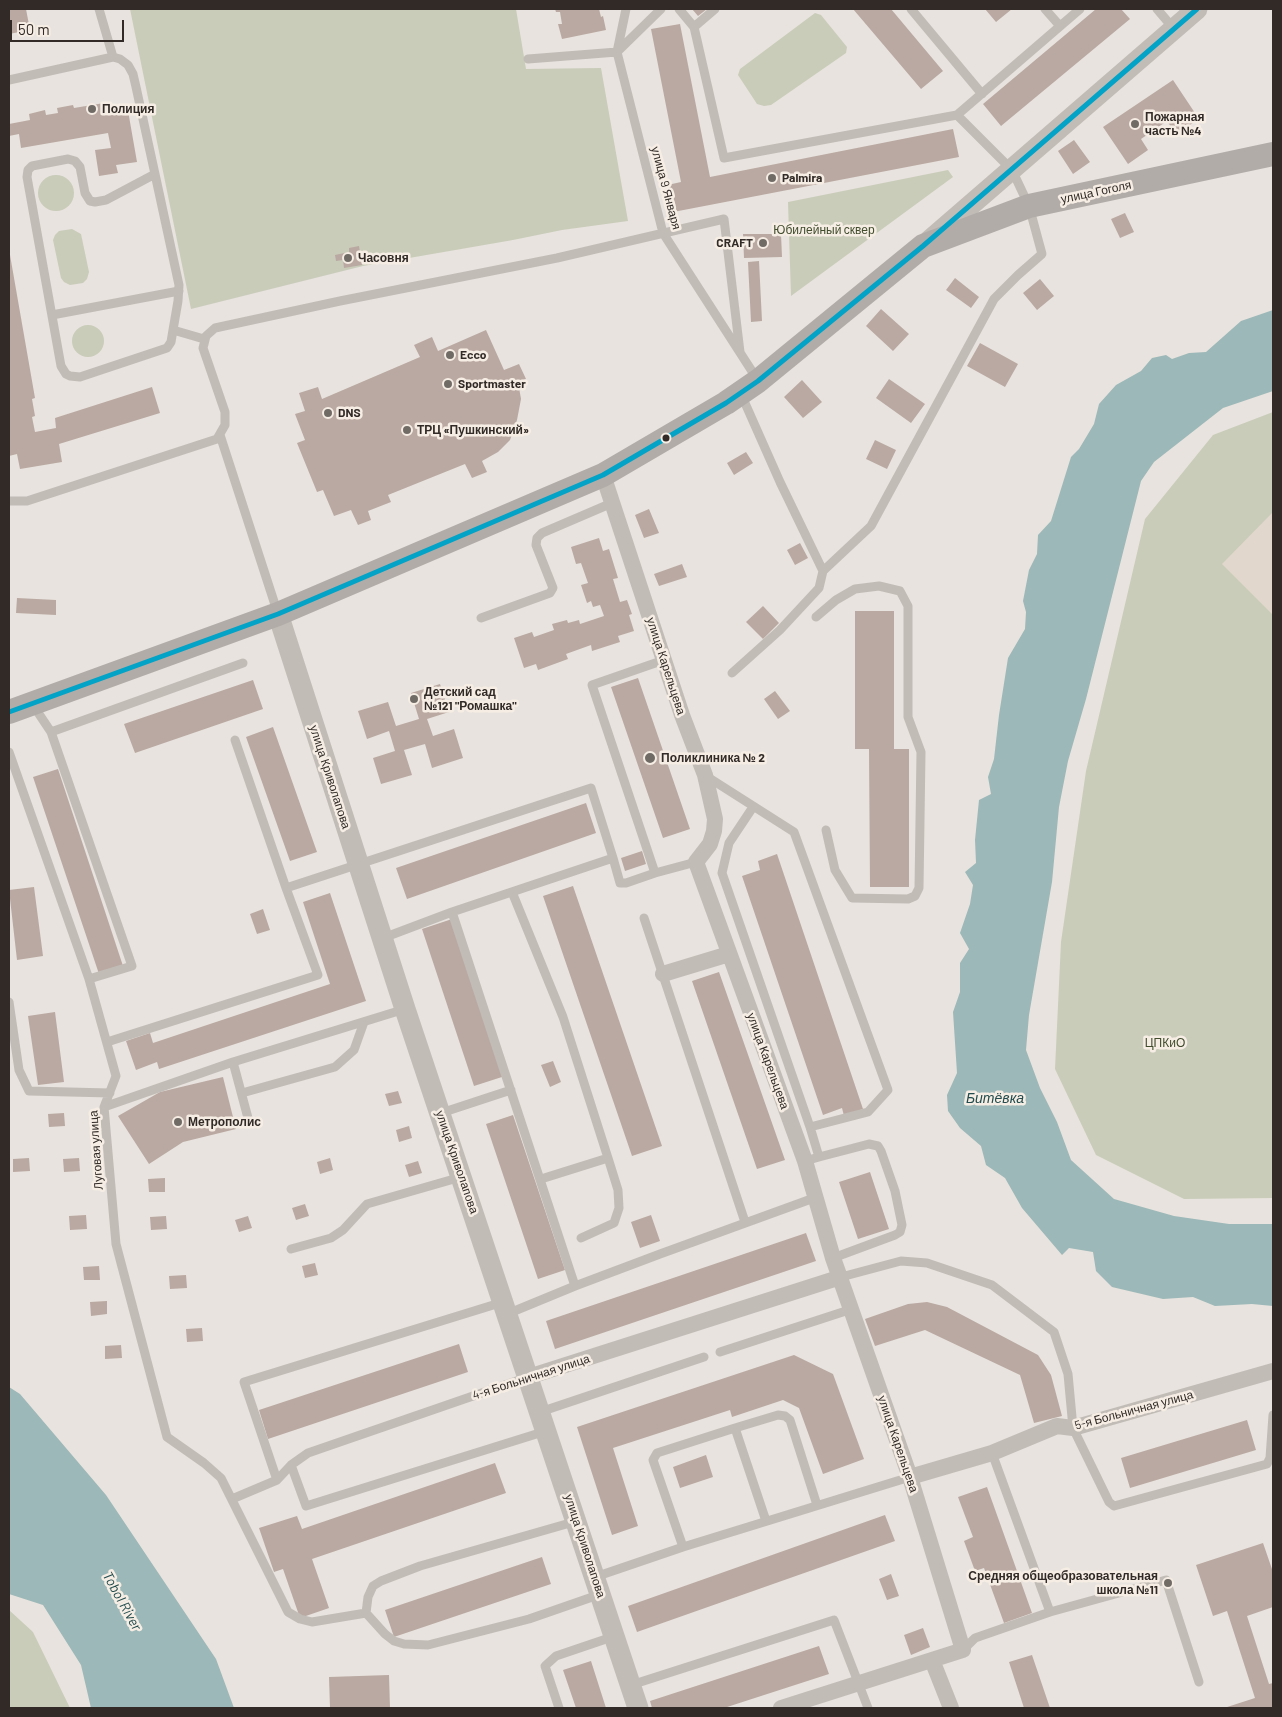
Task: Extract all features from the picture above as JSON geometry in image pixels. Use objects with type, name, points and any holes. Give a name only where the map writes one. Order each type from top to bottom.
[{"type":"main road","name":"улица Гоголя","points":[[9,712],[33,705],[278,614],[603,475],[750,387],[923,246],[1029,206],[1273,154]]},
{"type":"street","points":[[923,246],[1197,9]]},
{"type":"street","name":"улица Карельцева","points":[[603,475],[704,775],[715,819],[710,844],[696,862],[728,954],[812,1159],[814,1198],[833,1258],[910,1477],[964,1650]]},
{"type":"street","name":"улица Криволапова","points":[[278,614],[405,1009],[638,1708]]},
{"type":"street","points":[[663,974],[728,954]]},
{"type":"street","name":"4-я Больничная улица","points":[[528,1377],[841,1277]]},
{"type":"street","name":"5-я Больничная улица","points":[[910,1477],[992,1453],[1057,1426],[1073,1428],[1273,1371]]},
{"type":"street","points":[[781,1708],[964,1650]]},
{"type":"street","points":[[932,1660],[951,1708]]},
{"type":"lane","points":[[99,9],[113,57]]},
{"type":"lane","name":"улица 9 Января","points":[[626,9],[617,52],[663,233],[740,352],[780,482],[823,571]]},
{"type":"lane","points":[[528,59],[617,52],[661,9]]},
{"type":"lane","points":[[679,9],[694,27],[724,158],[957,115],[1080,9]]},
{"type":"lane","points":[[694,27],[715,9]]},
{"type":"lane","points":[[911,9],[982,94]]},
{"type":"lane","points":[[1045,9],[1060,26]]},
{"type":"lane","points":[[1157,9],[1174,29]]},
{"type":"lane","points":[[9,80],[113,57],[126,63],[133,74],[155,174],[179,291],[171,342],[164,351],[80,377],[66,374],[61,366],[27,177],[30,167],[68,159],[75,161],[80,167],[84,193],[90,200],[95,202],[106,200],[155,174]]},
{"type":"lane","points":[[732,673],[780,630],[819,588],[823,571],[871,526],[994,299],[1042,254],[1029,206],[1012,170],[957,115]]},
{"type":"lane","points":[[9,501],[27,501],[218,439],[225,425],[225,412],[203,348],[204,339],[215,328],[340,300],[557,258],[724,219],[740,352]]},
{"type":"lane","points":[[52,315],[179,291]]},
{"type":"lane","points":[[173,330],[204,339]]},
{"type":"lane","points":[[220,435],[278,614]]},
{"type":"lane","points":[[481,618],[550,593],[553,588],[536,546],[537,538],[542,533],[612,503]]},
{"type":"lane","points":[[816,617],[836,600],[855,590],[879,586],[900,591],[908,606],[908,717],[921,752],[920,888],[915,896],[908,899],[852,898],[835,870],[826,830]]},
{"type":"lane","points":[[655,873],[592,685],[664,660]]},
{"type":"lane","points":[[51,732],[243,663]]},
{"type":"lane","points":[[33,705],[51,732],[132,966],[89,979]]},
{"type":"lane","points":[[107,1042],[318,975],[235,740]]},
{"type":"lane","name":"Луговая улица","points":[[9,752],[12,772],[89,979],[116,1076],[104,1107],[116,1244],[167,1437],[204,1462],[221,1478],[288,1612],[300,1620],[312,1622],[366,1613]]},
{"type":"lane","points":[[704,775],[794,832],[888,1090],[868,1112],[810,1127]]},
{"type":"lane","points":[[286,888],[590,788],[620,883],[626,883],[696,862]]},
{"type":"lane","points":[[753,807],[728,844],[722,873],[810,1127],[812,1159],[869,1144],[878,1146],[895,1191],[902,1225],[900,1232],[895,1235],[833,1258]]},
{"type":"lane","points":[[710,844],[728,844]]},
{"type":"lane","points":[[383,938],[452,912],[612,858]]},
{"type":"lane","points":[[512,892],[563,1017],[618,1190],[619,1208],[614,1223],[581,1238]]},
{"type":"lane","points":[[452,912],[575,1286]]},
{"type":"lane","points":[[644,918],[745,1222]]},
{"type":"lane","points":[[9,1002],[19,1070],[28,1091],[110,1093]]},
{"type":"lane","points":[[104,1107],[233,1062],[405,1009]]},
{"type":"lane","points":[[242,1093],[335,1067],[354,1050],[364,1022]]},
{"type":"lane","points":[[233,1062],[248,1118]]},
{"type":"lane","points":[[440,1114],[511,1090]]},
{"type":"lane","points":[[541,1179],[608,1158]]},
{"type":"lane","points":[[290,1249],[332,1238],[343,1230],[367,1204],[462,1177]]},
{"type":"lane","points":[[277,1480],[244,1382],[505,1308],[575,1286],[814,1198]]},
{"type":"lane","points":[[841,1277],[901,1260],[927,1263],[992,1285],[1054,1332],[1068,1374],[1073,1428],[1109,1502],[1114,1506],[1267,1464],[1270,1458],[1273,1415]]},
{"type":"lane","points":[[720,1352],[852,1309]]},
{"type":"lane","points":[[291,1465],[306,1506],[543,1422],[704,1357]]},
{"type":"lane","name":"4-я Больничная улица","points":[[232,1499],[277,1480],[291,1465],[308,1453],[528,1377]]},
{"type":"lane","points":[[683,1547],[653,1460],[657,1453],[735,1428],[778,1415],[785,1416],[790,1420],[817,1505]]},
{"type":"lane","points":[[735,1428],[766,1521]]},
{"type":"lane","points":[[992,1453],[1050,1612]]},
{"type":"lane","points":[[577,1521],[420,1566],[381,1581],[373,1586],[368,1597],[366,1613],[394,1641],[404,1644],[428,1645],[529,1619],[598,1585],[683,1547],[910,1477]]},
{"type":"lane","points":[[964,1650],[975,1638],[1050,1612],[1166,1580],[1199,1682]]},
{"type":"lane","points":[[631,1685],[831,1620],[836,1622],[868,1708]]},
{"type":"lane","points":[[559,1708],[545,1666],[556,1656],[615,1636]]},
{"type":"green space","points":[[130,9],[516,9],[526,69],[601,68],[628,221],[562,230],[363,266],[191,309]]},
{"type":"green space","points":[[815,13],[821,15],[847,47],[846,53],[771,105],[757,104],[738,75],[740,69]]},
{"type":"green space","name":"Юбилейный сквер","points":[[948,170],[953,177],[791,296],[788,202]]},
{"type":"green space","points":[[56,175],[63,176],[69,180],[73,186],[73,200],[69,206],[63,210],[56,211],[49,210],[43,206],[39,200],[38,193],[39,186],[43,180],[49,176]]},
{"type":"green space","points":[[72,229],[81,234],[89,272],[87,279],[83,283],[70,285],[61,278],[53,240],[59,231]]},
{"type":"green space","points":[[88,325],[94,326],[99,330],[103,335],[103,347],[99,352],[94,356],[88,357],[82,356],[77,352],[73,347],[72,341],[73,335],[77,330],[82,326]]},
{"type":"green space","name":"ЦПКиО","points":[[1273,412],[1273,1198],[1184,1199],[1096,1155],[1055,1069],[1061,942],[1086,771],[1145,519],[1213,435]]},
{"type":"green space","points":[[9,1610],[33,1632],[70,1708],[9,1708]]},
{"type":"shaded area","points":[[1273,512],[1273,615],[1222,564]]},
{"type":"water","name":"Битёвка","points":[[1273,310],[1273,391],[1223,408],[1154,462],[1141,481],[1086,699],[1068,761],[1059,807],[1052,882],[1029,1015],[1026,1050],[1071,1160],[1114,1199],[1174,1216],[1229,1224],[1273,1224],[1273,1306],[1252,1304],[1215,1306],[1193,1297],[1163,1299],[1112,1287],[1096,1271],[1093,1252],[1069,1248],[1062,1255],[1022,1208],[1005,1178],[986,1165],[981,1146],[960,1128],[948,1111],[947,1095],[957,1073],[953,1012],[960,992],[960,963],[969,949],[960,933],[970,904],[973,885],[965,872],[976,863],[975,840],[979,800],[991,794],[988,777],[994,759],[1008,658],[1025,629],[1026,612],[1023,601],[1029,570],[1037,554],[1038,535],[1051,521],[1071,457],[1079,449],[1094,424],[1099,404],[1116,385],[1141,371],[1152,358],[1166,355],[1172,359],[1189,353],[1206,352],[1241,321]]},
{"type":"water","name":"Tobol River","points":[[9,1387],[20,1394],[106,1495],[216,1659],[234,1708],[91,1708],[81,1665],[43,1605],[9,1594]]},
{"type":"building","points":[[9,9],[26,9],[30,30],[9,34]]},
{"type":"building","points":[[555,9],[599,9],[601,17],[603,16],[606,30],[562,39],[558,24],[562,24],[560,12],[556,12]]},
{"type":"building","points":[[692,9],[707,9],[698,16]]},
{"type":"building","points":[[853,9],[891,9],[943,71],[921,89]]},
{"type":"building","points":[[985,9],[1012,9],[996,22]]},
{"type":"building","points":[[1096,9],[1121,9],[1130,19],[1001,126],[983,104]]},
{"type":"building","points":[[680,24],[710,177],[953,129],[959,157],[668,213],[663,186],[681,182],[651,29]]},
{"type":"building","name":"Пожарная часть №4","points":[[1173,80],[1199,119],[1176,134],[1167,121],[1141,139],[1148,150],[1128,164],[1103,127]]},
{"type":"building","points":[[104,103],[104,108],[127,105],[137,162],[116,165],[118,173],[99,176],[95,150],[111,148],[108,133],[21,148],[19,134],[9,136],[9,124],[30,120],[29,114],[45,110],[46,115],[58,113],[57,108],[73,105],[74,108]]},
{"type":"building","points":[[1074,140],[1090,162],[1073,174],[1058,151]]},
{"type":"building","points":[[1125,213],[1134,232],[1120,238],[1111,219]]},
{"type":"building","points":[[743,234],[781,234],[782,257],[744,258]]},
{"type":"building","name":"Часовня","points":[[359,246],[362,265],[344,268],[343,260],[336,261],[335,255],[349,252],[349,248]]},
{"type":"building","points":[[10,255],[35,398],[32,399],[35,416],[32,417],[35,432],[56,428],[55,418],[152,387],[160,413],[59,444],[62,462],[20,469],[17,454],[9,456]]},
{"type":"building","points":[[759,261],[762,321],[751,322],[748,262]]},
{"type":"building","points":[[955,278],[979,297],[971,308],[946,290]]},
{"type":"building","points":[[1040,279],[1054,296],[1037,310],[1023,293]]},
{"type":"building","points":[[881,309],[909,334],[893,351],[866,326]]},
{"type":"building","name":"ТРЦ «Пушкинский»","points":[[486,330],[504,370],[519,364],[526,379],[518,382],[521,399],[517,420],[510,440],[498,452],[482,461],[487,472],[472,478],[465,464],[388,495],[391,502],[368,511],[371,520],[358,525],[351,510],[334,516],[323,490],[317,492],[297,443],[305,440],[295,414],[305,411],[299,393],[318,387],[322,399],[420,357],[414,345],[432,337],[438,351]]},
{"type":"building","points":[[980,343],[1018,364],[1005,387],[967,366]]},
{"type":"building","points":[[889,379],[925,404],[911,423],[876,398]]},
{"type":"building","points":[[802,380],[822,402],[803,418],[784,397]]},
{"type":"building","points":[[875,440],[896,450],[887,469],[866,459]]},
{"type":"building","points":[[746,452],[753,463],[734,475],[727,463]]},
{"type":"building","points":[[649,509],[659,533],[644,538],[635,515]]},
{"type":"building","points":[[599,538],[603,551],[609,549],[618,578],[613,579],[620,602],[627,600],[632,614],[629,615],[634,631],[618,636],[620,642],[592,651],[591,645],[566,654],[568,659],[538,670],[536,664],[524,668],[514,638],[532,632],[534,637],[554,630],[552,624],[567,620],[568,623],[579,620],[580,624],[604,616],[600,605],[593,607],[591,601],[587,603],[581,585],[588,583],[581,563],[576,564],[571,547]]},
{"type":"building","points":[[800,543],[808,558],[795,565],[787,550]]},
{"type":"building","points":[[682,564],[687,577],[659,586],[654,574]]},
{"type":"building","points":[[17,598],[56,600],[56,615],[16,613]]},
{"type":"building","points":[[763,606],[779,623],[763,639],[746,622]]},
{"type":"building","points":[[855,611],[894,611],[894,749],[909,749],[909,887],[870,887],[869,749],[855,749]]},
{"type":"building","name":"Поликлиника № 2","points":[[638,678],[690,829],[663,838],[611,687]]},
{"type":"building","points":[[253,680],[263,709],[135,753],[124,724]]},
{"type":"building","points":[[440,684],[449,712],[427,719],[433,736],[454,729],[463,758],[432,768],[425,744],[404,750],[412,775],[381,784],[373,758],[395,751],[389,731],[367,739],[358,711],[388,702],[396,726],[419,719],[411,693]]},
{"type":"building","points":[[775,691],[790,711],[778,719],[764,699]]},
{"type":"building","points":[[273,727],[317,852],[290,861],[246,737]]},
{"type":"building","points":[[58,769],[123,966],[99,974],[33,777]]},
{"type":"building","points":[[586,803],[596,833],[407,899],[396,868]]},
{"type":"building","points":[[642,851],[646,864],[625,871],[621,858]]},
{"type":"building","points":[[777,854],[863,1109],[844,1116],[842,1108],[823,1115],[742,876],[760,870],[758,861]]},
{"type":"building","points":[[573,886],[662,1146],[632,1156],[543,896]]},
{"type":"building","points":[[34,887],[43,956],[17,960],[9,890]]},
{"type":"building","points":[[330,893],[366,1001],[159,1069],[157,1062],[136,1070],[126,1041],[150,1033],[153,1043],[330,984],[303,902]]},
{"type":"building","points":[[263,909],[270,930],[257,934],[250,914]]},
{"type":"building","points":[[452,919],[505,1076],[474,1086],[422,929]]},
{"type":"building","points":[[719,972],[785,1160],[757,1169],[692,981]]},
{"type":"building","points":[[55,1012],[64,1082],[38,1085],[28,1016]]},
{"type":"building","points":[[553,1061],[561,1082],[550,1087],[541,1065]]},
{"type":"building","name":"Метрополис","points":[[223,1077],[236,1129],[183,1142],[149,1164],[118,1116],[160,1092]]},
{"type":"building","points":[[398,1091],[402,1103],[389,1106],[385,1094]]},
{"type":"building","points":[[64,1113],[65,1126],[49,1127],[48,1114]]},
{"type":"building","points":[[513,1115],[565,1270],[538,1279],[486,1124]]},
{"type":"building","points":[[409,1126],[412,1138],[399,1142],[396,1130]]},
{"type":"building","points":[[29,1158],[30,1171],[13,1172],[13,1159]]},
{"type":"building","points":[[79,1158],[80,1171],[64,1172],[63,1159]]},
{"type":"building","points":[[330,1158],[333,1170],[320,1174],[317,1162]]},
{"type":"building","points":[[418,1161],[422,1173],[409,1177],[405,1165]]},
{"type":"building","points":[[870,1172],[889,1229],[858,1239],[839,1182]]},
{"type":"building","points":[[165,1178],[165,1192],[149,1192],[148,1179]]},
{"type":"building","points":[[305,1204],[309,1216],[296,1220],[292,1208]]},
{"type":"building","points":[[86,1215],[87,1229],[70,1230],[69,1216]]},
{"type":"building","points":[[651,1215],[660,1241],[640,1248],[631,1222]]},
{"type":"building","points":[[166,1216],[167,1229],[151,1230],[150,1217]]},
{"type":"building","points":[[248,1216],[252,1228],[239,1232],[235,1220]]},
{"type":"building","points":[[806,1233],[816,1261],[555,1349],[546,1321]]},
{"type":"building","points":[[315,1263],[318,1275],[305,1278],[302,1266]]},
{"type":"building","points":[[99,1266],[100,1280],[84,1280],[83,1267]]},
{"type":"building","points":[[186,1275],[187,1288],[170,1289],[169,1276]]},
{"type":"building","points":[[107,1301],[107,1314],[91,1316],[90,1302]]},
{"type":"building","points":[[927,1302],[947,1307],[1038,1355],[1051,1375],[1062,1416],[1034,1423],[1020,1375],[925,1330],[875,1346],[865,1319],[908,1304]]},
{"type":"building","points":[[202,1328],[203,1341],[187,1342],[186,1329]]},
{"type":"building","points":[[459,1344],[468,1372],[268,1439],[259,1410]]},
{"type":"building","points":[[121,1345],[122,1358],[105,1359],[105,1346]]},
{"type":"building","points":[[794,1355],[833,1374],[864,1459],[823,1474],[799,1408],[783,1400],[732,1417],[730,1410],[613,1448],[638,1526],[612,1535],[577,1427]]},
{"type":"building","points":[[1247,1420],[1256,1450],[1130,1488],[1121,1458]]},
{"type":"building","points":[[706,1455],[713,1477],[680,1488],[673,1467]]},
{"type":"building","points":[[495,1463],[506,1493],[312,1559],[329,1608],[300,1618],[283,1569],[274,1572],[259,1528],[297,1516],[302,1529]]},
{"type":"building","points":[[987,1487],[1032,1613],[1004,1623],[984,1568],[975,1571],[964,1541],[973,1537],[958,1497]]},
{"type":"building","points":[[885,1515],[895,1541],[637,1632],[628,1606]]},
{"type":"building","points":[[1263,1543],[1273,1572],[1273,1607],[1247,1616],[1269,1684],[1273,1683],[1273,1708],[1224,1708],[1255,1698],[1227,1611],[1213,1616],[1196,1565]]},
{"type":"building","points":[[542,1557],[551,1584],[394,1637],[385,1610]]},
{"type":"building","points":[[891,1574],[899,1596],[887,1600],[879,1579]]},
{"type":"building","points":[[923,1628],[930,1647],[911,1655],[904,1635]]},
{"type":"building","points":[[819,1646],[829,1674],[724,1708],[652,1708],[650,1701]]},
{"type":"building","points":[[1032,1655],[1050,1708],[1024,1708],[1009,1662]]},
{"type":"building","points":[[591,1661],[606,1708],[576,1708],[563,1670]]},
{"type":"building","points":[[389,1675],[390,1708],[330,1708],[329,1677]]},
{"type":"transit line","points":[[9,712],[278,614],[603,475],[726,403],[758,381],[923,246],[1197,9]]},
{"type":"place","name":"Полиция","points":[[92,109]]},
{"type":"place","name":"Пожарная часть №4","points":[[1135,124]]},
{"type":"place","name":"Palmira","points":[[772,178]]},
{"type":"place","name":"CRAFT","points":[[763,243]]},
{"type":"place","name":"Часовня","points":[[348,258]]},
{"type":"place","name":"Ecco","points":[[450,355]]},
{"type":"place","name":"Sportmaster","points":[[448,384]]},
{"type":"place","name":"DNS","points":[[328,413]]},
{"type":"place","name":"ТРЦ «Пушкинский»","points":[[407,430]]},
{"type":"place","name":"Детский сад №121 \"Ромашка\"","points":[[414,699]]},
{"type":"place","name":"Поликлиника № 2","points":[[650,758]]},
{"type":"place","name":"Метрополис","points":[[178,1122]]},
{"type":"place","name":"Средняя общеобразовательная школа №11","points":[[1168,1583]]}]
